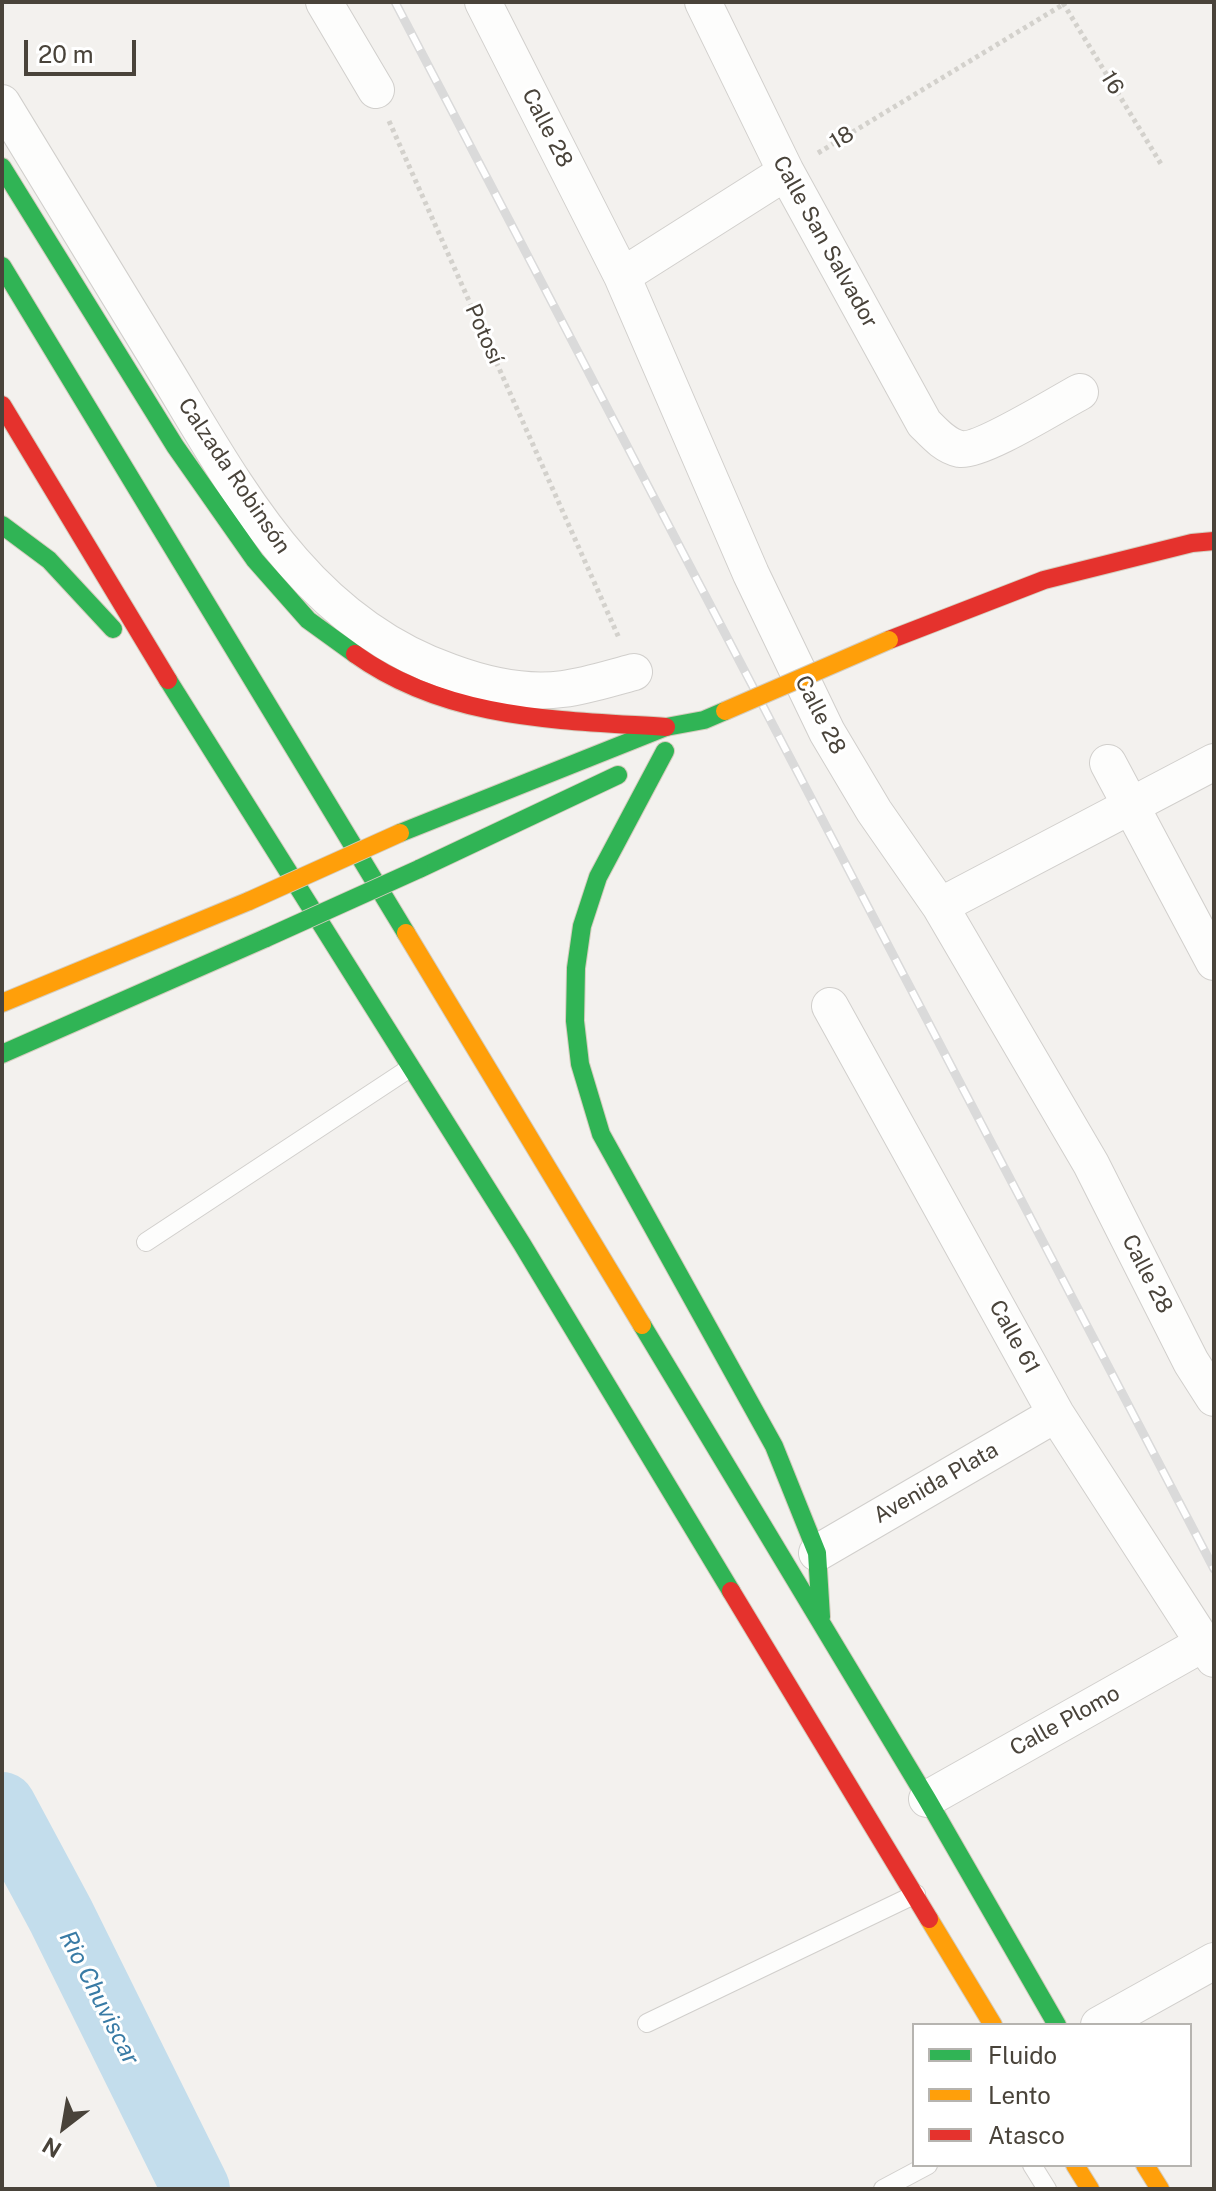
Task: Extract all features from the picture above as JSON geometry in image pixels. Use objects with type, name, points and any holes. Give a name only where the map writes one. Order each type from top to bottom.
[{"type":"main road","points":[[2,167],[175,446],[255,560],[308,620],[376,669],[435,697],[478,709],[535,719],[666,727]]},
{"type":"main road","points":[[2,266],[821,1622],[1056,2023]]},
{"type":"main road","points":[[2,405],[199,732],[522,1244],[992,2023]]},
{"type":"main road","points":[[2,525],[33,543],[64,572],[199,732]]},
{"type":"main road","points":[[2,1003],[249,901],[400,833],[666,727],[704,720],[889,640],[1044,580],[1192,543],[1214,541]]},
{"type":"main road","points":[[2,1054],[419,869],[665,751],[704,720]]},
{"type":"main road","points":[[665,751],[598,877],[582,926],[576,968],[575,1021],[580,1064],[601,1134],[774,1446],[817,1553],[821,1622]]},
{"type":"main road","points":[[1076,2167],[1090,2189]]},
{"type":"main road","points":[[1146,2167],[1160,2189]]},
{"type":"street","points":[[324,2],[376,90]]},
{"type":"street","name":"Calle 28","points":[[483,2],[622,276],[751,574],[827,732],[874,811],[940,906],[1091,1164],[1203,1357],[1214,1398]]},
{"type":"street","name":"Calle San Salvador","points":[[703,2],[786,172],[924,423],[956,448],[978,447],[1080,392]]},
{"type":"street","name":"Calzada Robinsón","points":[[2,103],[234,484],[280,550],[324,597],[379,639],[416,660],[469,679],[537,691],[571,688],[634,672]]},
{"type":"street","points":[[622,276],[786,172]]},
{"type":"street","points":[[940,906],[1214,762]]},
{"type":"street","points":[[1108,763],[1214,962]]},
{"type":"street","name":"Calle 61","points":[[830,1006],[1056,1414],[1209,1651]]},
{"type":"street","name":"Avenida Plata","points":[[817,1553],[1056,1414]]},
{"type":"street","name":"Calle Plomo","points":[[927,1799],[1209,1651]]},
{"type":"street","points":[[1103,2023],[1214,1961]]},
{"type":"lane","points":[[146,1242],[410,1068]]},
{"type":"lane","points":[[647,2023],[916,1894]]},
{"type":"lane","points":[[883,2189],[924,2167]]},
{"type":"lane","points":[[1033,2167],[1047,2189]]},
{"type":"path","name":"18","points":[[786,172],[1063,3]]},
{"type":"path","name":"16","points":[[1063,3],[1161,164]]},
{"type":"path","name":"Potosí","points":[[376,90],[634,672]]},
{"type":"waterway","name":"Rio Chuviscar","points":[[2,1806],[61,1916],[196,2189]]},
{"type":"railway","points":[[395,2],[1214,1569]]},
{"type":"traffic: fast","points":[[2,167],[175,446],[255,560],[308,620],[355,654]]},
{"type":"traffic: fast","points":[[2,266],[406,933]]},
{"type":"traffic: fast","points":[[2,525],[49,560],[113,629]]},
{"type":"traffic: fast","points":[[168,680],[522,1244],[731,1591]]},
{"type":"traffic: fast","points":[[400,833],[666,727],[704,720],[725,711]]},
{"type":"traffic: fast","points":[[665,751],[598,877],[582,926],[576,968],[575,1021],[580,1064],[601,1134],[774,1446],[817,1553],[821,1617]]},
{"type":"traffic: fast","points":[[419,869],[618,775]]},
{"type":"traffic: fast","points":[[266,938],[419,869]]},
{"type":"traffic: fast","points":[[2,1054],[266,938]]},
{"type":"traffic: fast","points":[[642,1325],[927,1799],[1056,2023]]},
{"type":"traffic: slow","points":[[725,711],[889,640]]},
{"type":"traffic: slow","points":[[249,901],[400,833]]},
{"type":"traffic: slow","points":[[2,1003],[249,901]]},
{"type":"traffic: slow","points":[[406,933],[642,1325]]},
{"type":"traffic: slow","points":[[929,1919],[992,2023]]},
{"type":"traffic: slow","points":[[1076,2167],[1090,2189]]},
{"type":"traffic: slow","points":[[1146,2167],[1160,2189]]},
{"type":"traffic: jam","points":[[2,405],[168,680]]},
{"type":"traffic: jam","points":[[889,640],[1044,580],[1192,543],[1214,541]]},
{"type":"traffic: jam","points":[[355,654],[390,676],[465,704],[544,718],[666,727]]},
{"type":"traffic: jam","points":[[731,1591],[929,1919]]}]
